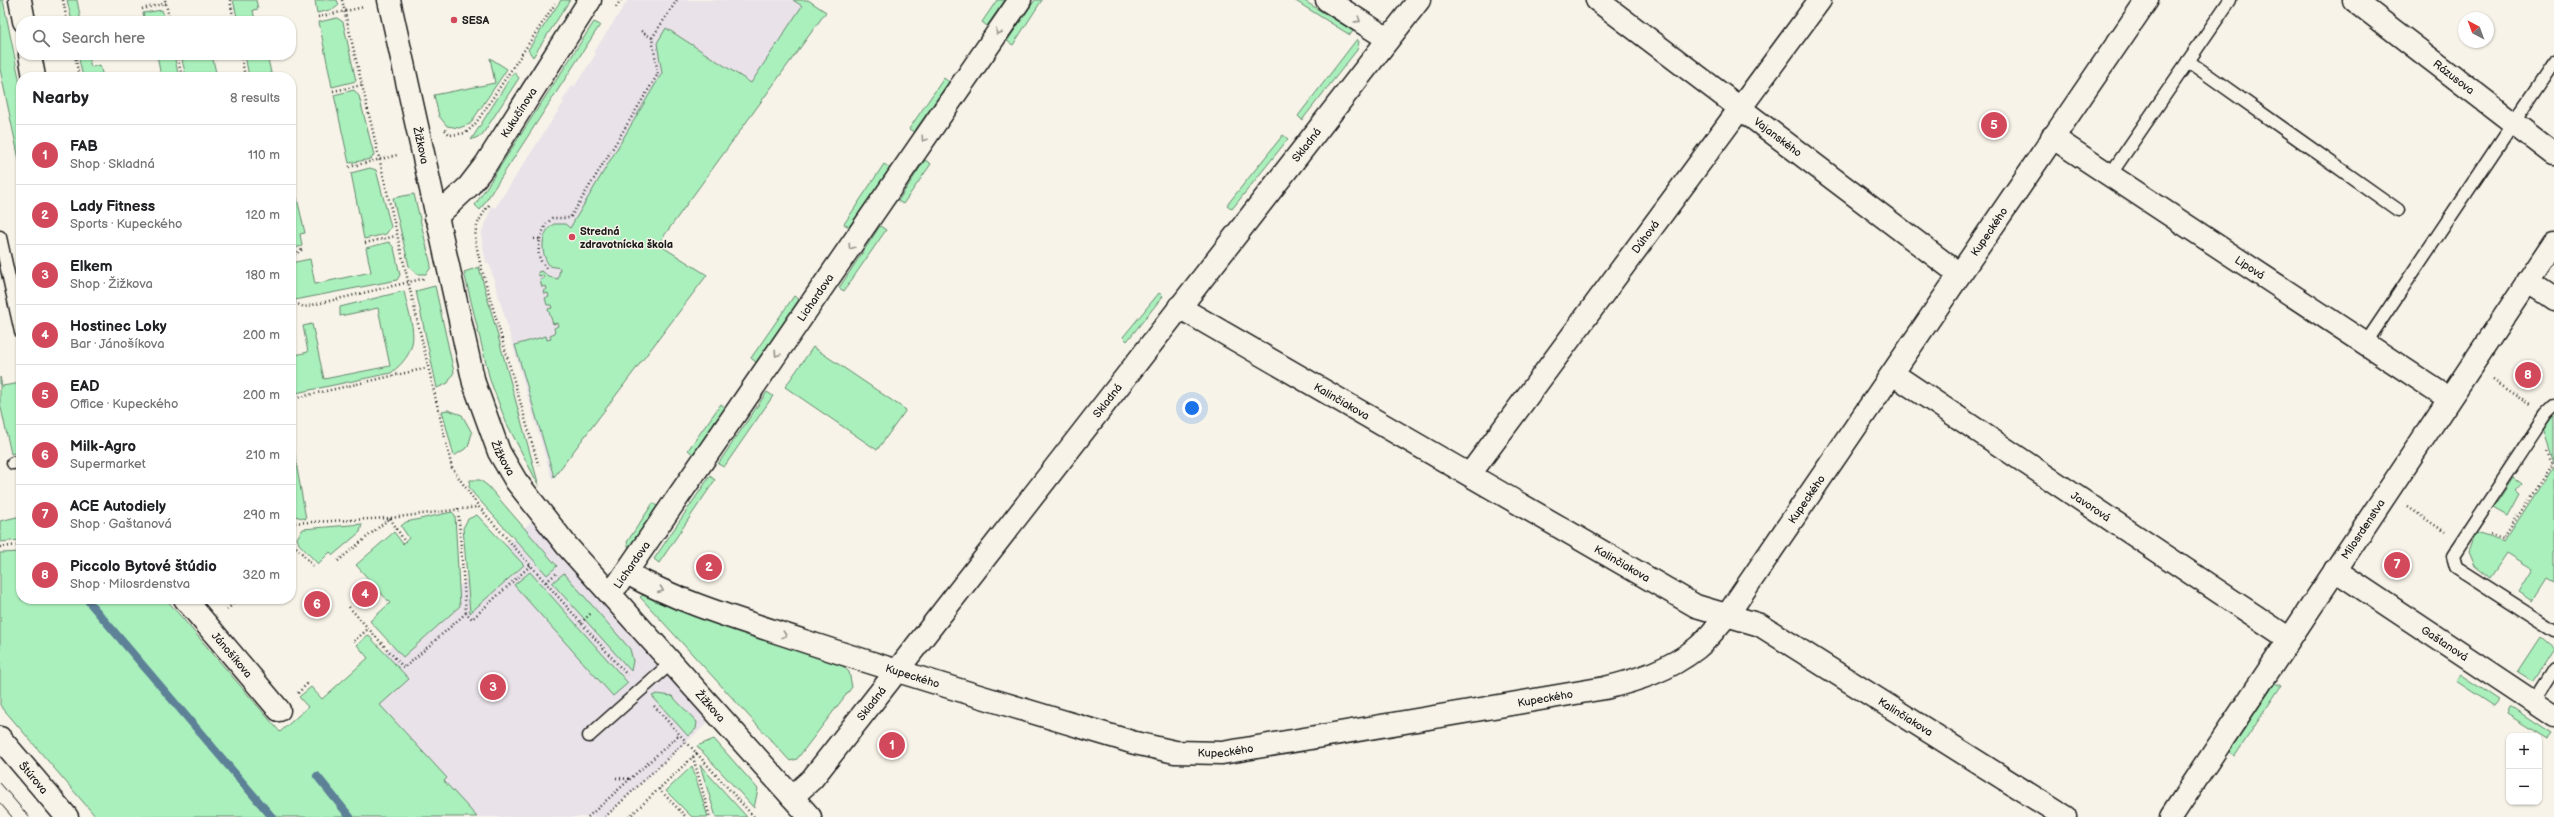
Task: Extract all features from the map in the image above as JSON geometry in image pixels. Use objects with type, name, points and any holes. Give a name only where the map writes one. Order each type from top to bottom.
[{"type":"street","points":[[20,0],[23,16]]},
{"type":"street","name":"Žižkova","points":[[389,0],[474,383],[499,452],[540,514],[610,596],[810,817]]},
{"type":"street","name":"Kukučínova","points":[[436,217],[469,186],[486,164],[590,0]]},
{"type":"street","name":"Lichardova","points":[[610,596],[1020,0]]},
{"type":"street","points":[[1327,0],[1388,39]]},
{"type":"street","name":"Skladná","points":[[792,797],[812,778],[896,672],[1419,0]]},
{"type":"street","name":"Vajanského","points":[[1597,0],[1740,107],[1958,274]]},
{"type":"street","name":"Dúhová","points":[[1470,474],[1820,0]]},
{"type":"street","name":"Kupeckého","points":[[627,573],[648,585],[734,618],[896,672],[1134,743],[1175,752],[1222,753],[1604,688],[1636,681],[1668,667],[1698,648],[1728,614],[1893,374],[1958,274],[2147,0]]},
{"type":"street","name":"Rázusova","points":[[2354,0],[2554,154]]},
{"type":"street","points":[[31,60],[33,72]]},
{"type":"street","name":"Lipová","points":[[2052,137],[2448,398]]},
{"type":"street","name":"Milosrdenstva","points":[[2171,817],[2288,638],[2554,242]]},
{"type":"street","points":[[2527,281],[2554,299]]},
{"type":"street","name":"Kalinčiakova","points":[[1179,308],[1470,474],[1696,606],[1760,624],[2065,817]]},
{"type":"street","name":"Javorová","points":[[1893,374],[2288,638]]},
{"type":"street","name":"Gaštanová","points":[[2335,570],[2554,716]]},
{"type":"street","name":"Jánošíkova","points":[[189,604],[279,710]]},
{"type":"street","name":"Štúrova","points":[[0,738],[67,817]]},
{"type":"lane","points":[[2110,175],[2230,0]]},
{"type":"lane","points":[[2188,61],[2398,210]]},
{"type":"lane","points":[[2365,344],[2554,62]]},
{"type":"lane","points":[[0,237],[16,309]]},
{"type":"lane","points":[[2550,411],[2453,556],[2456,567],[2554,630]]},
{"type":"lane","points":[[589,736],[671,663]]},
{"type":"lane","points":[[2533,702],[2554,669]]},
{"type":"path","points":[[63,0],[66,16]]},
{"type":"path","points":[[230,0],[233,16]]},
{"type":"path","points":[[440,125],[450,135],[466,133],[476,123],[557,0]]},
{"type":"path","points":[[613,11],[621,0]]},
{"type":"path","points":[[546,268],[539,261],[538,254],[540,239],[545,226],[552,218],[570,218],[658,74],[652,38],[677,0]]},
{"type":"path","points":[[142,9],[166,2],[169,16]]},
{"type":"path","points":[[318,17],[345,12]]},
{"type":"path","points":[[641,30],[652,38]]},
{"type":"path","points":[[76,60],[78,72]]},
{"type":"path","points":[[178,60],[181,72]]},
{"type":"path","points":[[242,60],[244,72]]},
{"type":"path","points":[[333,91],[363,85]]},
{"type":"path","points":[[349,168],[380,160]]},
{"type":"path","points":[[490,202],[476,223],[474,231],[480,263],[539,468]]},
{"type":"path","points":[[365,243],[396,236]]},
{"type":"path","points":[[534,238],[540,239]]},
{"type":"path","points":[[296,254],[303,249]]},
{"type":"path","points":[[296,303],[304,307],[408,284]]},
{"type":"path","points":[[2470,366],[2550,411]]},
{"type":"path","points":[[296,398],[428,368]]},
{"type":"path","points":[[2471,529],[2503,539],[2552,464],[2539,426]]},
{"type":"path","points":[[2386,492],[2461,543]]},
{"type":"path","points":[[296,523],[390,518],[458,508],[479,507]]},
{"type":"path","points":[[458,508],[466,613],[472,619],[531,565]]},
{"type":"path","points":[[390,518],[405,542]]},
{"type":"path","points":[[338,561],[390,518]]},
{"type":"path","points":[[0,547],[16,545]]},
{"type":"path","points":[[296,547],[314,567]]},
{"type":"path","points":[[546,582],[561,569]]},
{"type":"path","points":[[349,607],[404,668],[466,613]]},
{"type":"path","points":[[354,641],[368,629]]},
{"type":"path","points":[[588,817],[680,734]]},
{"type":"path","points":[[605,817],[686,741]]},
{"type":"path","points":[[629,817],[697,753]]},
{"type":"path","points":[[693,757],[710,817]]},
{"type":"path","points":[[616,778],[630,779]]},
{"type":"path","points":[[724,784],[754,817]]},
{"type":"path","points":[[659,789],[686,817]]},
{"type":"shaded area","name":"Stredná zdravotnícka škola","points":[[628,0],[808,0],[826,12],[658,244],[707,275],[552,480],[489,263],[486,263],[481,234],[492,206],[495,208],[564,102],[562,101],[572,86],[574,87],[596,54],[594,52]]},
{"type":"shaded area","points":[[540,514],[717,714],[605,817],[372,817],[297,730]]},
{"type":"green space","points":[[0,0],[3,0],[18,72],[16,72],[16,145],[0,69]]},
{"type":"green space","points":[[67,0],[77,0],[80,16],[71,16]]},
{"type":"green space","points":[[233,0],[256,0],[258,9],[253,10],[254,16],[237,16]]},
{"type":"green space","points":[[315,0],[337,0],[339,5],[334,9],[317,13]]},
{"type":"green space","points":[[561,0],[570,0],[533,57],[528,50]]},
{"type":"green space","points":[[793,0],[808,0],[826,12],[658,244],[707,275],[554,477],[515,345],[546,336],[547,340],[551,339],[550,335],[555,333],[554,328],[558,326],[557,323],[553,324],[548,309],[552,308],[551,305],[547,305],[545,298],[549,297],[548,293],[544,294],[543,291],[547,289],[546,286],[542,287],[540,280],[544,278],[543,275],[539,276],[538,272],[542,271],[549,277],[558,279],[560,268],[550,266],[544,256],[543,244],[546,232],[554,224],[565,224],[570,228],[662,73],[657,43],[666,28],[751,83],[802,6]]},
{"type":"green space","points":[[997,0],[1005,0],[987,26],[982,22]]},
{"type":"green space","points":[[1035,0],[1042,0],[1013,45],[1007,41]]},
{"type":"green space","points":[[1294,0],[1303,0],[1353,31],[1350,35]]},
{"type":"green space","points":[[162,10],[164,16],[144,16],[143,13]]},
{"type":"green space","points":[[337,18],[343,22],[356,81],[332,87],[319,22]]},
{"type":"green space","points":[[594,22],[600,25],[480,210],[475,205]]},
{"type":"green space","points":[[1357,39],[1359,42],[1357,50],[1302,120],[1298,116]]},
{"type":"green space","points":[[490,58],[507,69],[470,124],[459,128],[447,126],[439,116],[434,95],[495,83]]},
{"type":"green space","points":[[79,60],[89,60],[91,67],[100,65],[102,72],[82,72]]},
{"type":"green space","points":[[158,60],[175,60],[178,72],[160,72]]},
{"type":"green space","points":[[182,60],[213,60],[216,72],[185,72]]},
{"type":"green space","points":[[246,60],[268,60],[271,72],[248,72]]},
{"type":"green space","points":[[514,72],[519,78],[482,135],[471,140]]},
{"type":"green space","points":[[944,78],[949,82],[914,132],[909,129]]},
{"type":"green space","points":[[354,90],[359,96],[374,155],[371,159],[349,163],[334,95]]},
{"type":"green space","points":[[1283,135],[1288,139],[1232,209],[1227,205]]},
{"type":"green space","points":[[925,160],[931,164],[903,204],[898,201]]},
{"type":"green space","points":[[884,164],[890,168],[849,227],[844,224]]},
{"type":"green space","points":[[370,168],[376,170],[391,227],[386,234],[364,239],[351,173]]},
{"type":"green space","points":[[296,194],[305,233],[300,234],[302,246],[296,248]]},
{"type":"green space","points":[[414,194],[431,265],[426,274],[416,274],[409,266],[393,198]]},
{"type":"green space","points":[[880,226],[886,230],[844,291],[839,288]]},
{"type":"green space","points":[[389,242],[394,248],[400,275],[397,280],[296,300],[296,262],[310,259],[315,284],[371,272],[366,248]]},
{"type":"green space","points":[[479,267],[539,486],[506,422],[490,380],[464,272]]},
{"type":"green space","points":[[435,286],[454,372],[448,383],[437,388],[416,291]]},
{"type":"green space","points":[[404,291],[413,335],[412,345],[408,354],[402,363],[391,373],[296,393],[296,355],[308,352],[303,326],[312,324],[324,379],[390,366],[378,308],[340,316],[340,307]]},
{"type":"green space","points":[[1159,293],[1163,296],[1127,341],[1123,337]]},
{"type":"green space","points":[[794,296],[800,300],[757,363],[751,358]]},
{"type":"green space","points":[[813,347],[906,410],[877,450],[785,387]]},
{"type":"green space","points":[[0,377],[2,386],[16,384],[16,452],[11,454],[0,403]]},
{"type":"green space","points":[[767,392],[773,396],[724,467],[718,464]]},
{"type":"green space","points":[[721,404],[726,408],[694,455],[688,450]]},
{"type":"green space","points":[[448,410],[462,415],[472,433],[468,447],[454,456],[442,411]]},
{"type":"green space","points":[[2554,417],[2554,463],[2543,430]]},
{"type":"green space","points":[[296,462],[306,519],[296,516]]},
{"type":"green space","points":[[2554,465],[2554,583],[2547,579],[2533,601],[2519,592],[2533,569],[2507,553],[2490,578],[2475,566],[2469,552],[2476,533],[2504,542]]},
{"type":"green space","points":[[710,476],[715,480],[659,563],[654,559]]},
{"type":"green space","points":[[2514,478],[2522,484],[2516,491],[2520,494],[2508,516],[2494,508]]},
{"type":"green space","points":[[470,480],[480,480],[488,486],[557,566],[547,575],[473,493],[469,487]]},
{"type":"green space","points":[[653,503],[658,507],[629,549],[627,542]]},
{"type":"green space","points":[[452,512],[455,515],[460,606],[403,657],[370,621],[390,603],[356,565],[394,532],[403,544],[409,538],[401,526],[406,522]]},
{"type":"green space","points":[[477,515],[524,565],[470,613],[463,528],[468,519]]},
{"type":"green space","points":[[16,517],[16,540],[0,542],[0,521]]},
{"type":"green space","points":[[362,524],[360,532],[333,555],[330,552],[318,564],[299,544],[297,538],[303,529]]},
{"type":"green space","points":[[16,552],[16,604],[170,604],[280,732],[308,707],[299,697],[311,687],[322,699],[368,658],[357,645],[368,635],[409,679],[380,705],[447,778],[444,781],[477,817],[96,817],[0,705],[0,553]]},
{"type":"green space","points":[[530,572],[628,683],[613,696],[514,585]]},
{"type":"green space","points":[[564,573],[630,649],[633,661],[631,671],[552,583]]},
{"type":"green space","points":[[643,595],[725,627],[839,662],[849,672],[852,687],[797,759],[790,761],[640,597]]},
{"type":"green space","points":[[2541,637],[2554,648],[2533,681],[2518,672]]},
{"type":"green space","points":[[2461,675],[2499,700],[2494,706],[2456,681]]},
{"type":"green space","points":[[2275,683],[2281,686],[2235,756],[2229,752]]},
{"type":"green space","points":[[657,694],[672,696],[697,722],[696,729],[688,736],[652,696]]},
{"type":"green space","points":[[2510,707],[2551,734],[2547,739],[2542,736],[2542,733],[2537,733],[2507,714]]},
{"type":"green space","points":[[714,739],[758,789],[754,808],[697,746]]},
{"type":"green space","points":[[700,765],[747,817],[716,817]]},
{"type":"green space","points":[[692,766],[708,817],[692,817],[666,791]]},
{"type":"waterway","points":[[91,604],[272,817]]},
{"type":"waterway","points":[[317,776],[350,817]]},
{"type":"tram line","points":[[0,783],[29,817]]},
{"type":"tram line","points":[[0,803],[12,817]]},
{"type":"place","name":"SESA","points":[[454,20]]},
{"type":"place","name":"EAD","points":[[1994,125]]},
{"type":"place","name":"Stredná zdravotnícka škola","points":[[572,237]]},
{"type":"place","name":"Piccolo Bytové štúdio","points":[[2528,375]]},
{"type":"place","name":"ACE Autodiely","points":[[2397,565]]},
{"type":"place","name":"Lady Fitness","points":[[709,567]]},
{"type":"place","name":"Hostinec Loky","points":[[365,594]]},
{"type":"place","name":"Milk-Agro","points":[[317,604]]},
{"type":"place","name":"Elkem","points":[[493,687]]},
{"type":"place","name":"FAB","points":[[892,745]]}]
